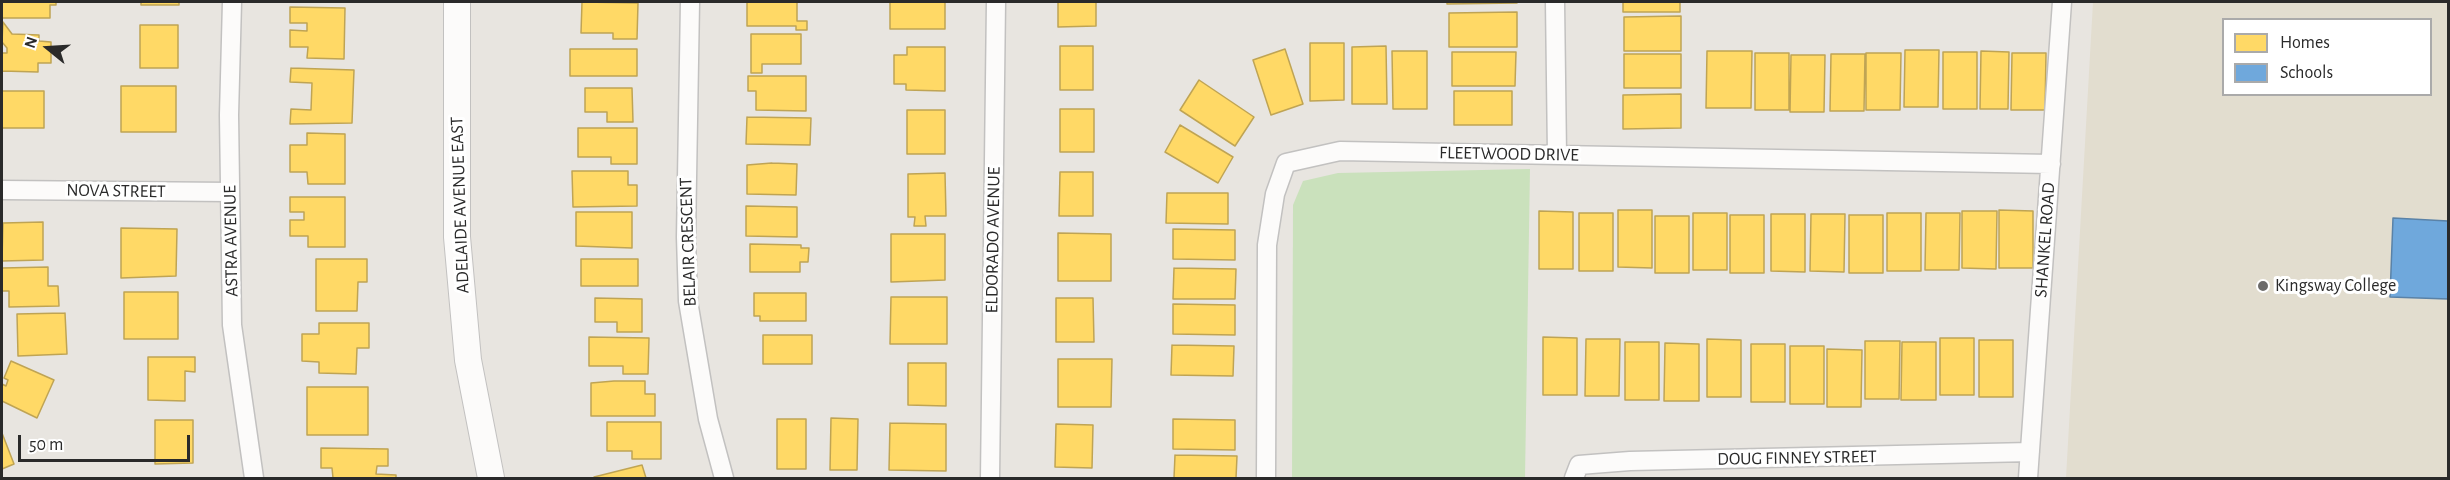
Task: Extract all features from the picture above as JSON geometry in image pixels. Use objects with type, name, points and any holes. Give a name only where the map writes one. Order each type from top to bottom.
[{"type":"main road","name":"ADELAIDE AVENUE EAST","points":[[457,2],[458,237],[468,360],[491,478]]},
{"type":"street","name":"ASTRA AVENUE","points":[[232,2],[230,192],[232,325],[254,478]]},
{"type":"street","name":"BELAIR CRESCENT","points":[[690,2],[686,237],[688,301],[708,420],[724,478]]},
{"type":"street","name":"ELDORADO AVENUE","points":[[990,478],[996,2]]},
{"type":"street","points":[[1555,2],[1557,155]]},
{"type":"street","name":"SHANKEL ROAD","points":[[2028,478],[2062,2]]},
{"type":"street","name":"FLEETWOOD DRIVE","points":[[1266,478],[1267,245],[1275,194],[1286,163],[1340,151],[2051,164]]},
{"type":"street","name":"NOVA STREET","points":[[2,190],[230,192]]},
{"type":"street","name":"DOUG FINNEY STREET","points":[[1574,478],[1579,465],[1630,461],[2030,452]]},
{"type":"shaded area","name":"Kingsway College","points":[[2093,2],[2448,2],[2448,478],[2066,478]]},
{"type":"green space","points":[[1530,169],[1525,478],[1292,478],[1293,205],[1303,181],[1338,173]]},
{"type":"building: Homes","points":[[2,2],[56,2],[56,5],[50,5],[50,18],[2,18]]},
{"type":"building: Homes","points":[[141,2],[179,2],[179,5],[141,5]]},
{"type":"building: Homes","points":[[582,2],[638,3],[637,39],[613,39],[613,33],[581,33]]},
{"type":"building: Homes","points":[[747,2],[797,2],[797,21],[807,21],[807,30],[796,30],[796,26],[747,26]]},
{"type":"building: Homes","points":[[890,2],[945,2],[945,29],[890,29]]},
{"type":"building: Homes","points":[[1058,2],[1096,2],[1096,26],[1058,27]]},
{"type":"building: Homes","points":[[1447,2],[1517,2],[1517,3],[1447,4]]},
{"type":"building: Homes","points":[[1623,2],[1680,2],[1680,12],[1623,12]]},
{"type":"building: Homes","points":[[290,7],[345,8],[344,59],[307,58],[308,47],[290,47],[290,30],[307,31],[307,23],[290,23]]},
{"type":"building: Homes","points":[[1517,12],[1517,47],[1449,47],[1449,13]]},
{"type":"building: Homes","points":[[1681,16],[1681,51],[1624,51],[1624,17]]},
{"type":"building: Homes","points":[[3,22],[12,34],[39,35],[39,41],[51,42],[51,63],[38,63],[38,72],[2,71],[2,53],[7,53],[7,48],[2,42]]},
{"type":"building: Homes","points":[[140,25],[178,25],[178,68],[140,68]]},
{"type":"building: Homes","points":[[751,34],[801,34],[801,64],[762,64],[762,73],[751,73]]},
{"type":"building: Homes","points":[[1310,43],[1344,43],[1344,100],[1310,101]]},
{"type":"building: Homes","points":[[1060,46],[1093,46],[1093,90],[1060,90]]},
{"type":"building: Homes","points":[[1386,46],[1387,104],[1352,104],[1352,47]]},
{"type":"building: Homes","points":[[907,47],[945,47],[945,91],[906,90],[906,84],[894,84],[894,55],[907,55]]},
{"type":"building: Homes","points":[[570,49],[637,49],[637,76],[570,76]]},
{"type":"building: Homes","points":[[1285,49],[1303,104],[1271,115],[1253,60]]},
{"type":"building: Homes","points":[[1905,50],[1939,50],[1938,107],[1904,107]]},
{"type":"building: Homes","points":[[1392,51],[1427,51],[1427,109],[1393,109]]},
{"type":"building: Homes","points":[[1707,51],[1752,51],[1751,108],[1706,108]]},
{"type":"building: Homes","points":[[1981,51],[2009,52],[2008,109],[1980,109]]},
{"type":"building: Homes","points":[[1452,52],[1516,52],[1515,86],[1452,86]]},
{"type":"building: Homes","points":[[1943,52],[1977,52],[1977,109],[1943,109]]},
{"type":"building: Homes","points":[[1755,53],[1789,53],[1789,110],[1755,110]]},
{"type":"building: Homes","points":[[1866,53],[1901,53],[1900,110],[1866,110]]},
{"type":"building: Homes","points":[[2012,53],[2046,53],[2045,110],[2011,110]]},
{"type":"building: Homes","points":[[1624,54],[1681,54],[1681,88],[1624,88]]},
{"type":"building: Homes","points":[[1831,54],[1865,54],[1864,111],[1830,111]]},
{"type":"building: Homes","points":[[1791,55],[1825,55],[1824,112],[1790,112]]},
{"type":"building: Homes","points":[[291,68],[354,70],[352,123],[290,124],[291,109],[311,110],[312,83],[290,82]]},
{"type":"building: Homes","points":[[748,76],[806,76],[806,111],[756,110],[756,91],[748,91]]},
{"type":"building: Homes","points":[[1199,80],[1254,117],[1235,146],[1180,110]]},
{"type":"building: Homes","points":[[121,86],[176,86],[176,132],[121,132]]},
{"type":"building: Homes","points":[[585,88],[632,88],[633,122],[607,122],[607,112],[585,112]]},
{"type":"building: Homes","points":[[2,91],[44,91],[44,128],[2,128]]},
{"type":"building: Homes","points":[[1454,91],[1512,91],[1512,125],[1454,125]]},
{"type":"building: Homes","points":[[1681,94],[1681,128],[1623,129],[1623,95]]},
{"type":"building: Homes","points":[[1060,109],[1094,109],[1094,152],[1060,152]]},
{"type":"building: Homes","points":[[907,110],[945,110],[945,154],[907,154]]},
{"type":"building: Homes","points":[[747,117],[811,118],[810,145],[746,144]]},
{"type":"building: Homes","points":[[1180,125],[1233,157],[1218,183],[1165,152]]},
{"type":"building: Homes","points":[[578,128],[637,128],[637,164],[611,164],[611,157],[578,157]]},
{"type":"building: Homes","points":[[307,133],[345,134],[345,184],[308,184],[307,172],[290,172],[290,145],[307,145]]},
{"type":"building: Homes","points":[[797,164],[796,195],[747,194],[747,165]]},
{"type":"building: Homes","points":[[572,171],[628,171],[628,185],[637,185],[637,206],[573,207]]},
{"type":"building: Homes","points":[[1060,172],[1093,172],[1093,216],[1059,216]]},
{"type":"building: Homes","points":[[945,173],[946,216],[925,216],[926,226],[914,226],[915,217],[908,217],[908,174]]},
{"type":"building: Homes","points":[[1167,193],[1228,193],[1228,224],[1166,223]]},
{"type":"building: Homes","points":[[290,197],[345,197],[345,247],[308,247],[308,236],[290,236],[290,220],[304,220],[304,212],[290,212]]},
{"type":"building: Homes","points":[[746,206],[797,207],[797,237],[746,236]]},
{"type":"building: Homes","points":[[1618,210],[1652,210],[1652,268],[1618,267]]},
{"type":"building: Homes","points":[[1999,210],[2033,211],[2033,268],[1999,268]]},
{"type":"building: Homes","points":[[1539,211],[1573,212],[1573,269],[1539,269]]},
{"type":"building: Homes","points":[[1962,211],[1997,211],[1996,269],[1962,268]]},
{"type":"building: Homes","points":[[576,212],[632,212],[632,248],[576,246]]},
{"type":"building: Homes","points":[[1579,213],[1613,213],[1613,271],[1579,271]]},
{"type":"building: Homes","points":[[1693,213],[1727,213],[1727,270],[1693,270]]},
{"type":"building: Homes","points":[[1887,213],[1921,213],[1921,271],[1887,271]]},
{"type":"building: Homes","points":[[1926,213],[1960,213],[1959,270],[1925,270]]},
{"type":"building: Homes","points":[[1771,214],[1805,214],[1805,272],[1771,271]]},
{"type":"building: Homes","points":[[1811,214],[1845,214],[1844,272],[1810,271]]},
{"type":"building: Homes","points":[[1730,215],[1764,215],[1764,273],[1730,273]]},
{"type":"building: Homes","points":[[1849,215],[1883,215],[1883,273],[1849,273]]},
{"type":"building: Homes","points":[[1655,216],[1689,216],[1689,273],[1655,273]]},
{"type":"building: Homes","points":[[43,222],[43,260],[2,261],[3,223]]},
{"type":"building: Homes","points":[[121,228],[177,229],[176,276],[121,278]]},
{"type":"building: Homes","points":[[1173,229],[1235,230],[1235,260],[1173,259]]},
{"type":"building: Homes","points":[[1058,233],[1111,234],[1111,281],[1058,281]]},
{"type":"building: Homes","points":[[891,234],[945,234],[945,280],[891,282]]},
{"type":"building: Homes","points":[[750,244],[801,245],[801,248],[809,248],[808,262],[800,262],[800,272],[750,272]]},
{"type":"building: Homes","points":[[316,259],[367,259],[367,282],[358,282],[357,311],[316,311]]},
{"type":"building: Homes","points":[[581,259],[638,259],[638,286],[581,286]]},
{"type":"building: Homes","points":[[48,267],[48,286],[58,286],[59,306],[9,307],[9,291],[2,291],[2,268]]},
{"type":"building: Homes","points":[[1174,268],[1236,269],[1235,299],[1173,299]]},
{"type":"building: Homes","points":[[124,292],[178,292],[178,339],[124,339]]},
{"type":"building: Homes","points":[[754,293],[806,293],[806,321],[760,321],[760,316],[754,316]]},
{"type":"building: Homes","points":[[891,297],[947,297],[947,344],[890,344]]},
{"type":"building: Homes","points":[[595,298],[642,299],[642,332],[617,332],[617,322],[595,322]]},
{"type":"building: Homes","points":[[1056,298],[1093,298],[1094,342],[1056,342]]},
{"type":"building: Homes","points":[[1173,304],[1235,305],[1235,335],[1173,334]]},
{"type":"building: Homes","points":[[65,313],[67,354],[18,356],[17,314]]},
{"type":"building: Homes","points":[[319,323],[369,323],[369,348],[357,348],[356,374],[319,373],[319,362],[302,361],[302,334],[319,334]]},
{"type":"building: Homes","points":[[763,335],[812,335],[812,364],[763,364]]},
{"type":"building: Homes","points":[[589,337],[649,338],[648,374],[623,374],[623,366],[589,366]]},
{"type":"building: Homes","points":[[1543,337],[1577,338],[1577,395],[1543,395]]},
{"type":"building: Homes","points":[[1940,338],[1974,338],[1974,395],[1940,395]]},
{"type":"building: Homes","points":[[1586,339],[1620,339],[1619,396],[1585,396]]},
{"type":"building: Homes","points":[[1707,339],[1741,340],[1741,397],[1707,397]]},
{"type":"building: Homes","points":[[1979,340],[2013,340],[2013,397],[1979,397]]},
{"type":"building: Homes","points":[[1865,341],[1900,341],[1899,399],[1865,399]]},
{"type":"building: Homes","points":[[1625,342],[1659,342],[1659,400],[1625,400]]},
{"type":"building: Homes","points":[[1902,342],[1936,342],[1936,400],[1901,400]]},
{"type":"building: Homes","points":[[1665,343],[1699,344],[1699,401],[1664,401]]},
{"type":"building: Homes","points":[[1751,344],[1785,344],[1785,402],[1751,402]]},
{"type":"building: Homes","points":[[1172,345],[1234,346],[1233,376],[1171,375]]},
{"type":"building: Homes","points":[[1790,346],[1824,346],[1824,404],[1790,404]]},
{"type":"building: Homes","points":[[1827,349],[1862,350],[1861,407],[1827,407]]},
{"type":"building: Homes","points":[[148,357],[195,357],[195,372],[185,371],[185,401],[148,400]]},
{"type":"building: Homes","points":[[1058,359],[1112,359],[1111,407],[1058,407]]},
{"type":"building: Homes","points":[[11,361],[54,380],[37,418],[2,401],[2,384],[6,386],[8,380],[4,378]]},
{"type":"building: Homes","points":[[908,363],[946,363],[946,406],[908,405]]},
{"type":"building: Homes","points":[[645,381],[645,394],[655,394],[655,416],[591,416],[591,383]]},
{"type":"building: Homes","points":[[307,387],[368,387],[368,435],[307,435]]},
{"type":"building: Homes","points":[[831,418],[858,419],[857,470],[830,470]]},
{"type":"building: Homes","points":[[777,419],[806,419],[806,469],[777,469]]},
{"type":"building: Homes","points":[[1173,419],[1235,420],[1235,450],[1173,449]]},
{"type":"building: Homes","points":[[155,420],[193,420],[193,463],[155,464]]},
{"type":"building: Homes","points":[[607,422],[661,422],[661,459],[632,459],[632,451],[607,451]]},
{"type":"building: Homes","points":[[890,423],[946,424],[946,471],[889,470]]},
{"type":"building: Homes","points":[[1056,424],[1093,425],[1092,468],[1055,467]]},
{"type":"building: Homes","points":[[2,433],[14,464],[2,469]]},
{"type":"building: Homes","points":[[321,448],[388,449],[388,466],[377,466],[376,474],[396,475],[396,478],[333,478],[332,468],[321,468]]},
{"type":"building: Homes","points":[[1175,455],[1237,456],[1236,478],[1174,478]]},
{"type":"building: Homes","points":[[642,465],[646,478],[594,477]]},
{"type":"building: Schools","points":[[2393,218],[2448,221],[2448,299],[2390,297]]},
{"type":"place","name":"Kingsway College","points":[[2263,286]]}]
